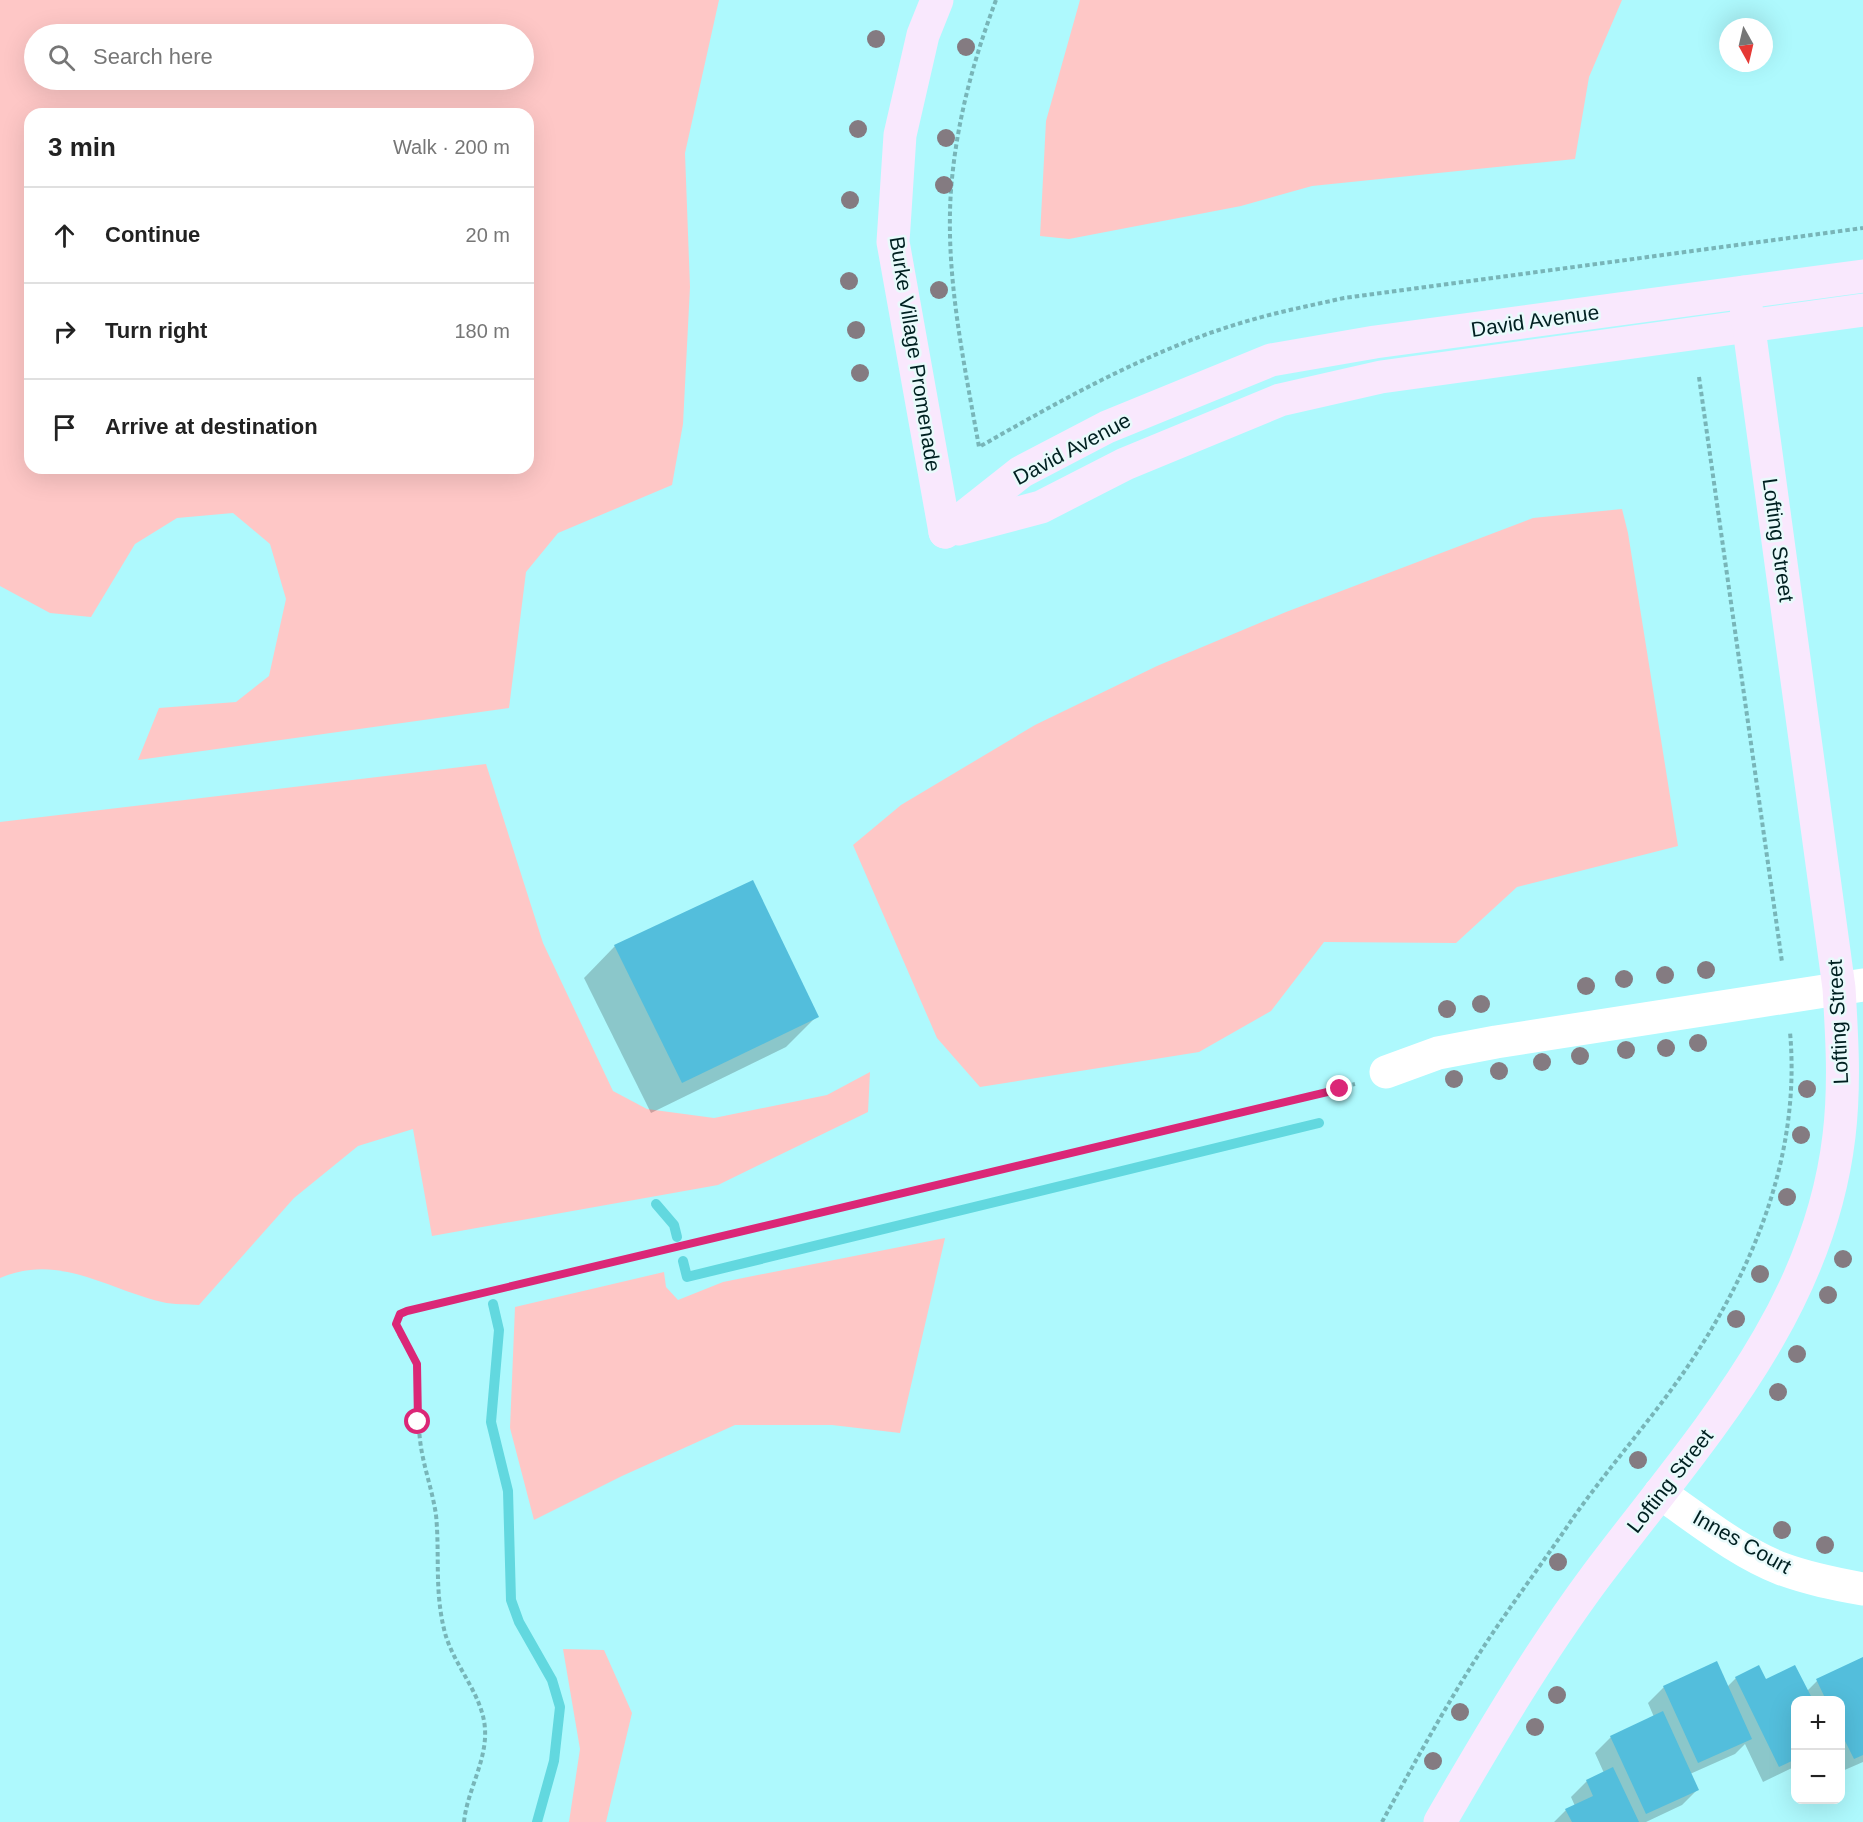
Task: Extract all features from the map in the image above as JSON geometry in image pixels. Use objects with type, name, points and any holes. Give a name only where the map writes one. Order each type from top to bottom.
[{"type":"street","name":"Burke Village Promenade","points":[[937,0],[922,35],[900,135],[893,242],[945,532]]},
{"type":"street","name":"David Avenue","points":[[945,532],[1021,471],[1107,426],[1271,360],[1375,342],[1863,276]]},
{"type":"street","name":"Lofting Street","points":[[1440,1822],[1508,1708],[1594,1579],[1746,1378],[1780,1321],[1808,1261],[1827,1198],[1839,1137],[1851,986],[1744,292]]},
{"type":"street","name":"David Avenue","points":[[945,532],[1041,507],[1125,464],[1280,400],[1381,377],[1863,310]]},
{"type":"street","points":[[1386,1072],[1438,1053],[1496,1042],[1851,986]]},
{"type":"street","name":"Innes Court","points":[[1660,1493],[1738,1546],[1780,1568],[1823,1582],[1863,1589]]},
{"type":"path","points":[[978,447],[954,297],[950,244],[951,190],[966,88],[996,0]]},
{"type":"path","points":[[1683,251],[1863,228]]},
{"type":"path","points":[[1699,378],[1780,943]]},
{"type":"path","points":[[1382,1822],[1489,1639],[1588,1497],[1686,1369],[1732,1296],[1764,1225],[1784,1155],[1791,1082],[1789,1020]]},
{"type":"path","points":[[464,1822],[466,1804],[478,1767],[485,1730],[481,1709],[459,1669],[441,1616],[436,1580],[436,1516],[422,1452],[417,1364],[398,1331],[396,1324],[400,1314],[1345,1088]]},
{"type":"shaded area","points":[[0,0],[719,0],[685,153],[690,287],[683,424],[672,485],[558,533],[526,572],[509,708],[138,760],[159,708],[236,702],[269,676],[286,599],[270,544],[233,513],[177,518],[135,544],[91,617],[50,613],[0,586]]},
{"type":"shaded area","points":[[1080,0],[1622,0],[1589,77],[1575,159],[1312,186],[1241,206],[1069,239],[1040,236],[1046,121]]},
{"type":"shaded area","points":[[1622,509],[1628,533],[1678,846],[1517,887],[1456,943],[1324,942],[1271,1011],[1199,1052],[980,1087],[937,1038],[853,845],[901,805],[1035,725],[1157,666],[1286,612],[1533,518]]},
{"type":"shaded area","points":[[486,764],[543,943],[613,1091],[647,1109],[714,1118],[827,1095],[870,1072],[868,1112],[718,1185],[432,1236],[413,1129],[358,1146],[294,1198],[199,1305],[162,1302],[63,1271],[42,1269],[22,1271],[0,1278],[0,822]]},
{"type":"shaded area","points":[[945,1238],[900,1433],[832,1425],[735,1425],[622,1476],[534,1520],[510,1428],[515,1307],[664,1272],[666,1287],[678,1300],[723,1282]]},
{"type":"shaded area","points":[[563,1649],[604,1650],[632,1713],[606,1822],[569,1822],[580,1749]]},
{"type":"building","points":[[753,880],[819,1017],[682,1083],[614,945]]},
{"type":"building","points":[[1863,1657],[1863,1755],[1854,1759],[1845,1741],[1845,1696],[1824,1696],[1816,1679]]},
{"type":"building","points":[[1717,1661],[1752,1739],[1698,1763],[1663,1686]]},
{"type":"building","points":[[1759,1665],[1766,1679],[1795,1665],[1811,1696],[1791,1696],[1791,1761],[1779,1767],[1735,1677]]},
{"type":"building","points":[[1663,1711],[1699,1790],[1646,1814],[1610,1736]]},
{"type":"building","points":[[1613,1767],[1639,1822],[1572,1822],[1565,1809],[1593,1796],[1586,1780]]},
{"type":"waterway","points":[[683,1261],[687,1277],[1319,1123]]},
{"type":"waterway","points":[[656,1204],[674,1225],[677,1237]]},
{"type":"waterway","points":[[493,1304],[499,1330],[491,1422],[508,1491],[511,1600],[519,1622],[552,1680],[560,1707],[554,1761],[537,1822]]},
{"type":"route","points":[[418,1422],[417,1364],[396,1324],[400,1314],[407,1311],[1340,1089]]}]
